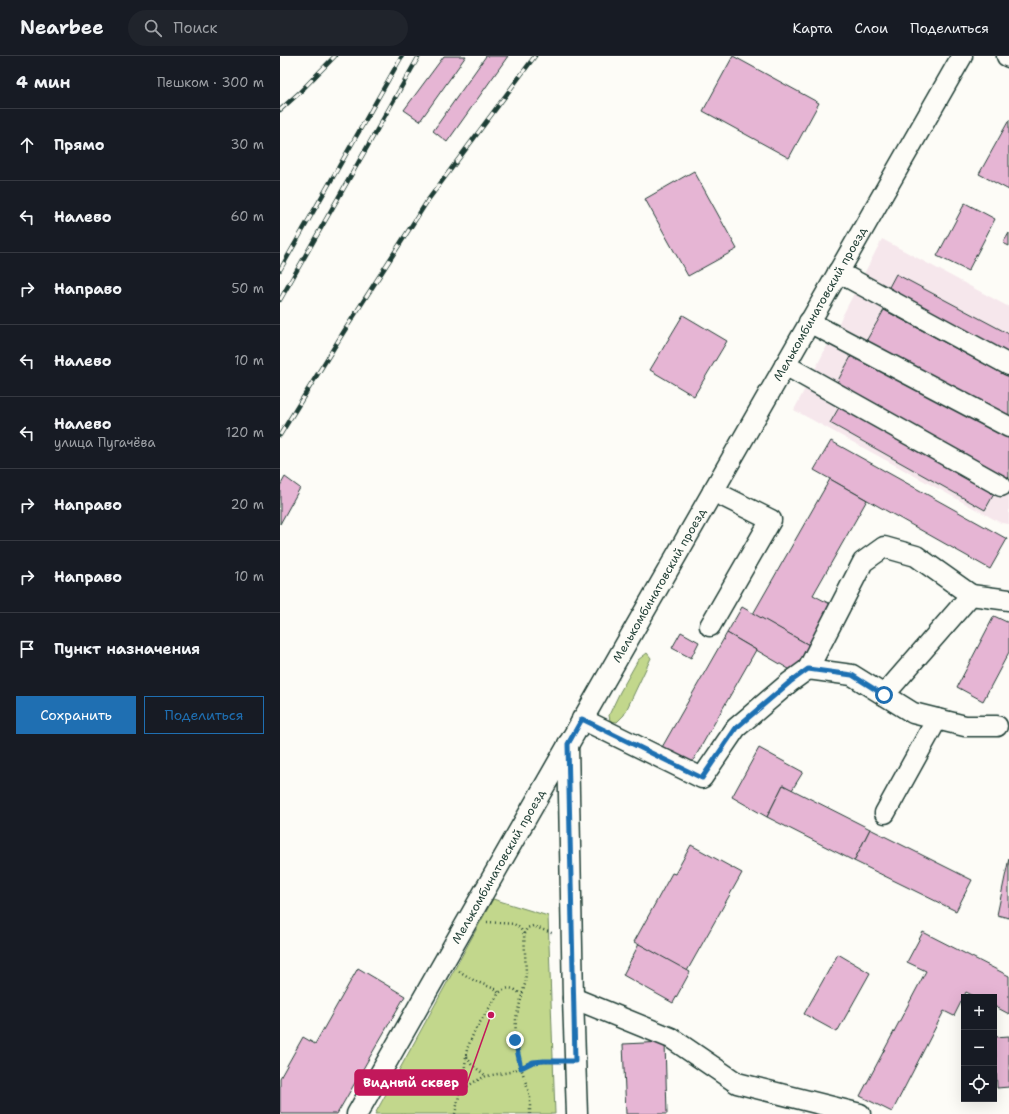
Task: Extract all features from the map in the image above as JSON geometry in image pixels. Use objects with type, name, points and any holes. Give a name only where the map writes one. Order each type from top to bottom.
[{"type":"street","name":"Мелькомбинатовский проезд","points":[[357,1114],[962,56]]},
{"type":"street","points":[[838,272],[1009,365]]},
{"type":"street","points":[[809,322],[1009,427]]},
{"type":"street","points":[[785,365],[1001,486]]},
{"type":"street","points":[[710,626],[771,520],[713,491]]},
{"type":"street","points":[[582,719],[702,778],[736,728],[790,682],[808,669],[863,562],[884,547],[916,556],[971,595],[1009,600]]},
{"type":"street","points":[[884,695],[971,595]]},
{"type":"street","points":[[808,669],[852,675],[913,713],[965,726],[997,726]]},
{"type":"street","points":[[885,813],[937,719]]},
{"type":"street","points":[[568,744],[577,1114]]},
{"type":"street","points":[[573,998],[671,1038],[737,1083],[860,1114]]},
{"type":"path","points":[[467,922],[514,924],[520,928],[524,934]]},
{"type":"path","points":[[530,1114],[530,1096],[521,1068],[515,1040],[516,1018],[525,984],[526,972],[524,934],[527,928],[533,926],[572,942]]},
{"type":"path","points":[[444,961],[475,981],[495,988],[499,993]]},
{"type":"path","points":[[455,1114],[461,1092],[467,1049],[474,1030],[499,993],[504,989],[511,987],[521,995]]},
{"type":"path","points":[[466,1057],[471,1064],[486,1076]]},
{"type":"path","points":[[461,1092],[474,1082],[486,1076],[510,1072],[533,1062],[575,1061]]},
{"type":"shaded area","points":[[882,239],[1009,307],[1009,524],[1001,523],[794,410]]},
{"type":"green space","points":[[647,653],[651,658],[624,715],[617,722],[610,721],[609,715],[620,692],[638,660]]},
{"type":"green space","points":[[493,899],[548,916],[555,1114],[375,1114]]},
{"type":"building","points":[[444,56],[466,56],[420,121],[404,110]]},
{"type":"building","points":[[486,56],[508,56],[447,142],[433,131]]},
{"type":"building","points":[[733,56],[819,103],[789,158],[703,111]]},
{"type":"building","points":[[1009,120],[1009,190],[979,174]]},
{"type":"building","points":[[694,171],[737,249],[688,276],[645,199]]},
{"type":"building","points":[[965,203],[995,219],[968,271],[937,256]]},
{"type":"building","points":[[1009,233],[1009,246],[1003,243]]},
{"type":"building","points":[[896,274],[1009,334],[1009,355],[888,289]]},
{"type":"building","points":[[884,310],[1009,377],[1009,419],[865,343]]},
{"type":"building","points":[[683,315],[727,341],[694,396],[650,370]]},
{"type":"building","points":[[853,353],[1009,436],[1009,478],[835,386]]},
{"type":"building","points":[[841,404],[995,492],[985,510],[830,423]]},
{"type":"building","points":[[831,441],[1007,539],[990,569],[814,470]]},
{"type":"building","points":[[285,477],[300,488],[280,524],[280,486]]},
{"type":"building","points":[[830,479],[867,500],[813,595],[832,605],[809,645],[753,614]]},
{"type":"building","points":[[742,607],[809,645],[794,672],[727,633]]},
{"type":"building","points":[[994,616],[1009,623],[1009,652],[983,701],[957,687]]},
{"type":"building","points":[[681,632],[699,642],[691,658],[672,648]]},
{"type":"building","points":[[727,633],[756,650],[690,766],[661,749]]},
{"type":"building","points":[[759,748],[803,772],[792,790],[783,785],[767,817],[732,797]]},
{"type":"building","points":[[783,785],[870,829],[854,861],[767,817]]},
{"type":"building","points":[[870,829],[972,880],[956,911],[854,861]]},
{"type":"building","points":[[691,845],[742,873],[687,971],[634,942],[672,873],[675,874]]},
{"type":"building","points":[[1009,858],[1009,918],[997,915]]},
{"type":"building","points":[[923,932],[1009,976],[1009,1014],[997,1008],[997,994],[970,994],[966,992],[965,994],[961,994],[961,1002],[954,1016],[944,1011],[892,1112],[860,1096],[926,971],[907,962]]},
{"type":"building","points":[[639,944],[690,972],[673,1003],[623,975]]},
{"type":"building","points":[[838,954],[870,973],[837,1032],[804,1014]]},
{"type":"building","points":[[358,968],[405,996],[337,1114],[280,1113],[280,1078],[303,1037],[315,1044]]},
{"type":"building","points":[[1009,1036],[1009,1087],[997,1088],[997,1037]]},
{"type":"building","points":[[665,1042],[667,1114],[626,1114],[623,1044]]},
{"type":"railway","points":[[280,110],[335,56]]},
{"type":"railway","points":[[280,270],[402,56]]},
{"type":"railway","points":[[280,300],[419,56]]},
{"type":"railway","points":[[280,435],[428,200],[535,56]]},
{"type":"place","name":"Видный сквер","points":[[491,1015]]},
{"type":"route","points":[[515,1040],[521,1068],[533,1062],[575,1061],[568,744],[582,719],[702,778],[736,728],[790,682],[808,669],[852,675],[884,695]]}]
